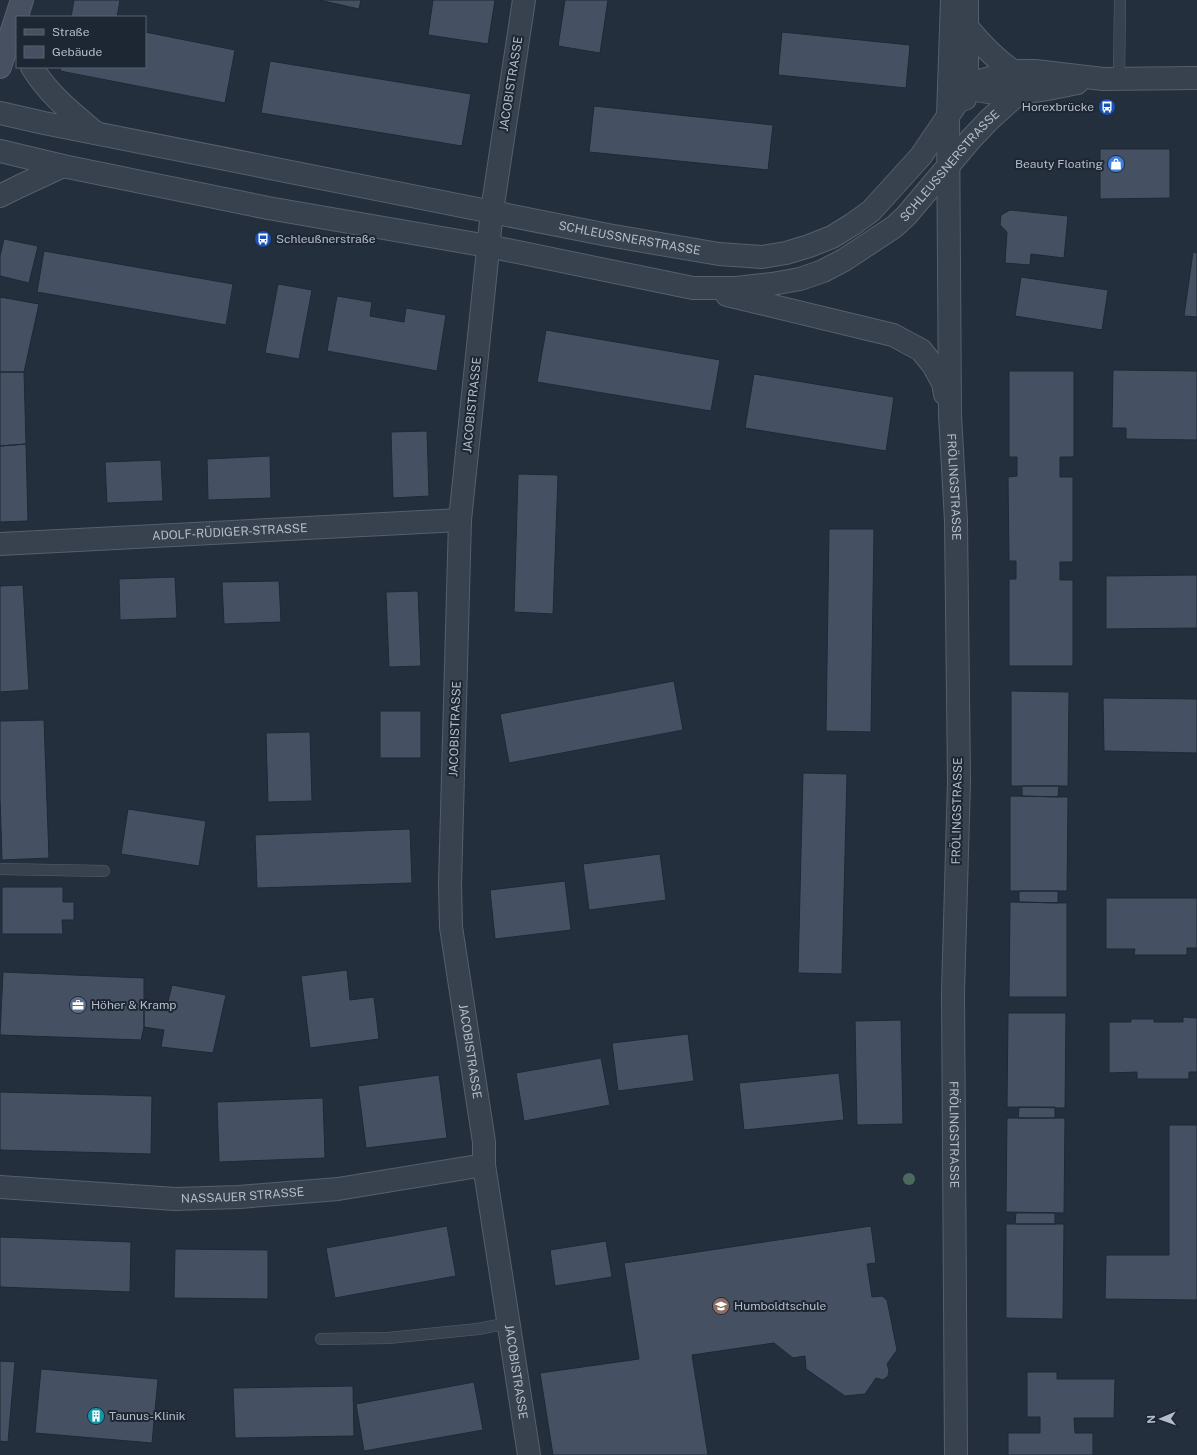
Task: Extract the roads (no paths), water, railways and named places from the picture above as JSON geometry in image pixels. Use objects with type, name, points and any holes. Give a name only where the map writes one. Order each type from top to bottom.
[{"type":"street","points":[[19,16],[22,0]]},
{"type":"street","name":"JACOBISTRASSE","points":[[524,0],[492,211],[460,520],[450,927],[484,1142],[484,1165],[529,1455]]},
{"type":"street","name":"FRÖLINGSTRASSE","points":[[948,168],[958,134],[968,88],[960,74],[959,33],[952,0]]},
{"type":"street","name":"FRÖLINGSTRASSE","points":[[956,1455],[953,992],[959,781],[956,521],[950,415],[948,116],[959,33],[967,0]]},
{"type":"street","points":[[0,66],[15,33]]},
{"type":"street","points":[[959,33],[1013,71]]},
{"type":"street","name":"SCHLEUSSNERSTRASSE","points":[[33,68],[43,84],[61,104],[96,134]]},
{"type":"street","name":"SCHLEUSSNERSTRASSE","points":[[0,113],[96,134],[608,235],[719,254],[762,257],[786,253],[832,237],[871,211],[921,156],[968,88],[983,80],[1013,71],[1035,71],[1096,79],[1197,78]]},
{"type":"street","name":"SCHLEUSSNERSTRASSE","points":[[693,288],[736,288],[772,284],[800,279],[823,271],[866,247],[894,227],[913,208],[985,125],[1019,93],[1035,92],[1096,79]]},
{"type":"street","points":[[968,88],[997,94],[1019,93]]},
{"type":"street","name":"SCHLEUSSNERSTRASSE","points":[[0,151],[63,166],[268,208],[488,246],[693,288],[786,308],[893,334],[921,350],[933,365],[943,384],[950,415]]},
{"type":"street","points":[[0,196],[63,166]]},
{"type":"street","name":"ADOLF-RÜDIGER-STRASSE","points":[[0,544],[460,520]]},
{"type":"street","name":"NASSAUER STRASSE","points":[[0,1187],[175,1199],[239,1197],[338,1189],[484,1165]]},
{"type":"lane","points":[[1120,0],[1120,79]]},
{"type":"lane","points":[[0,868],[104,871]]},
{"type":"lane","points":[[321,1340],[388,1338],[509,1323]]},
{"type":"place","name":"Horexbrücke","points":[[1107,107]]},
{"type":"place","name":"Beauty Floating","points":[[1116,164]]},
{"type":"place","name":"Schleußnerstraße","points":[[263,239]]},
{"type":"place","name":"Höher & Kramp","points":[[78,1005]]},
{"type":"place","name":"Humboldtschule","points":[[721,1306]]},
{"type":"place","name":"Taunus-Klinik","points":[[96,1416]]}]
